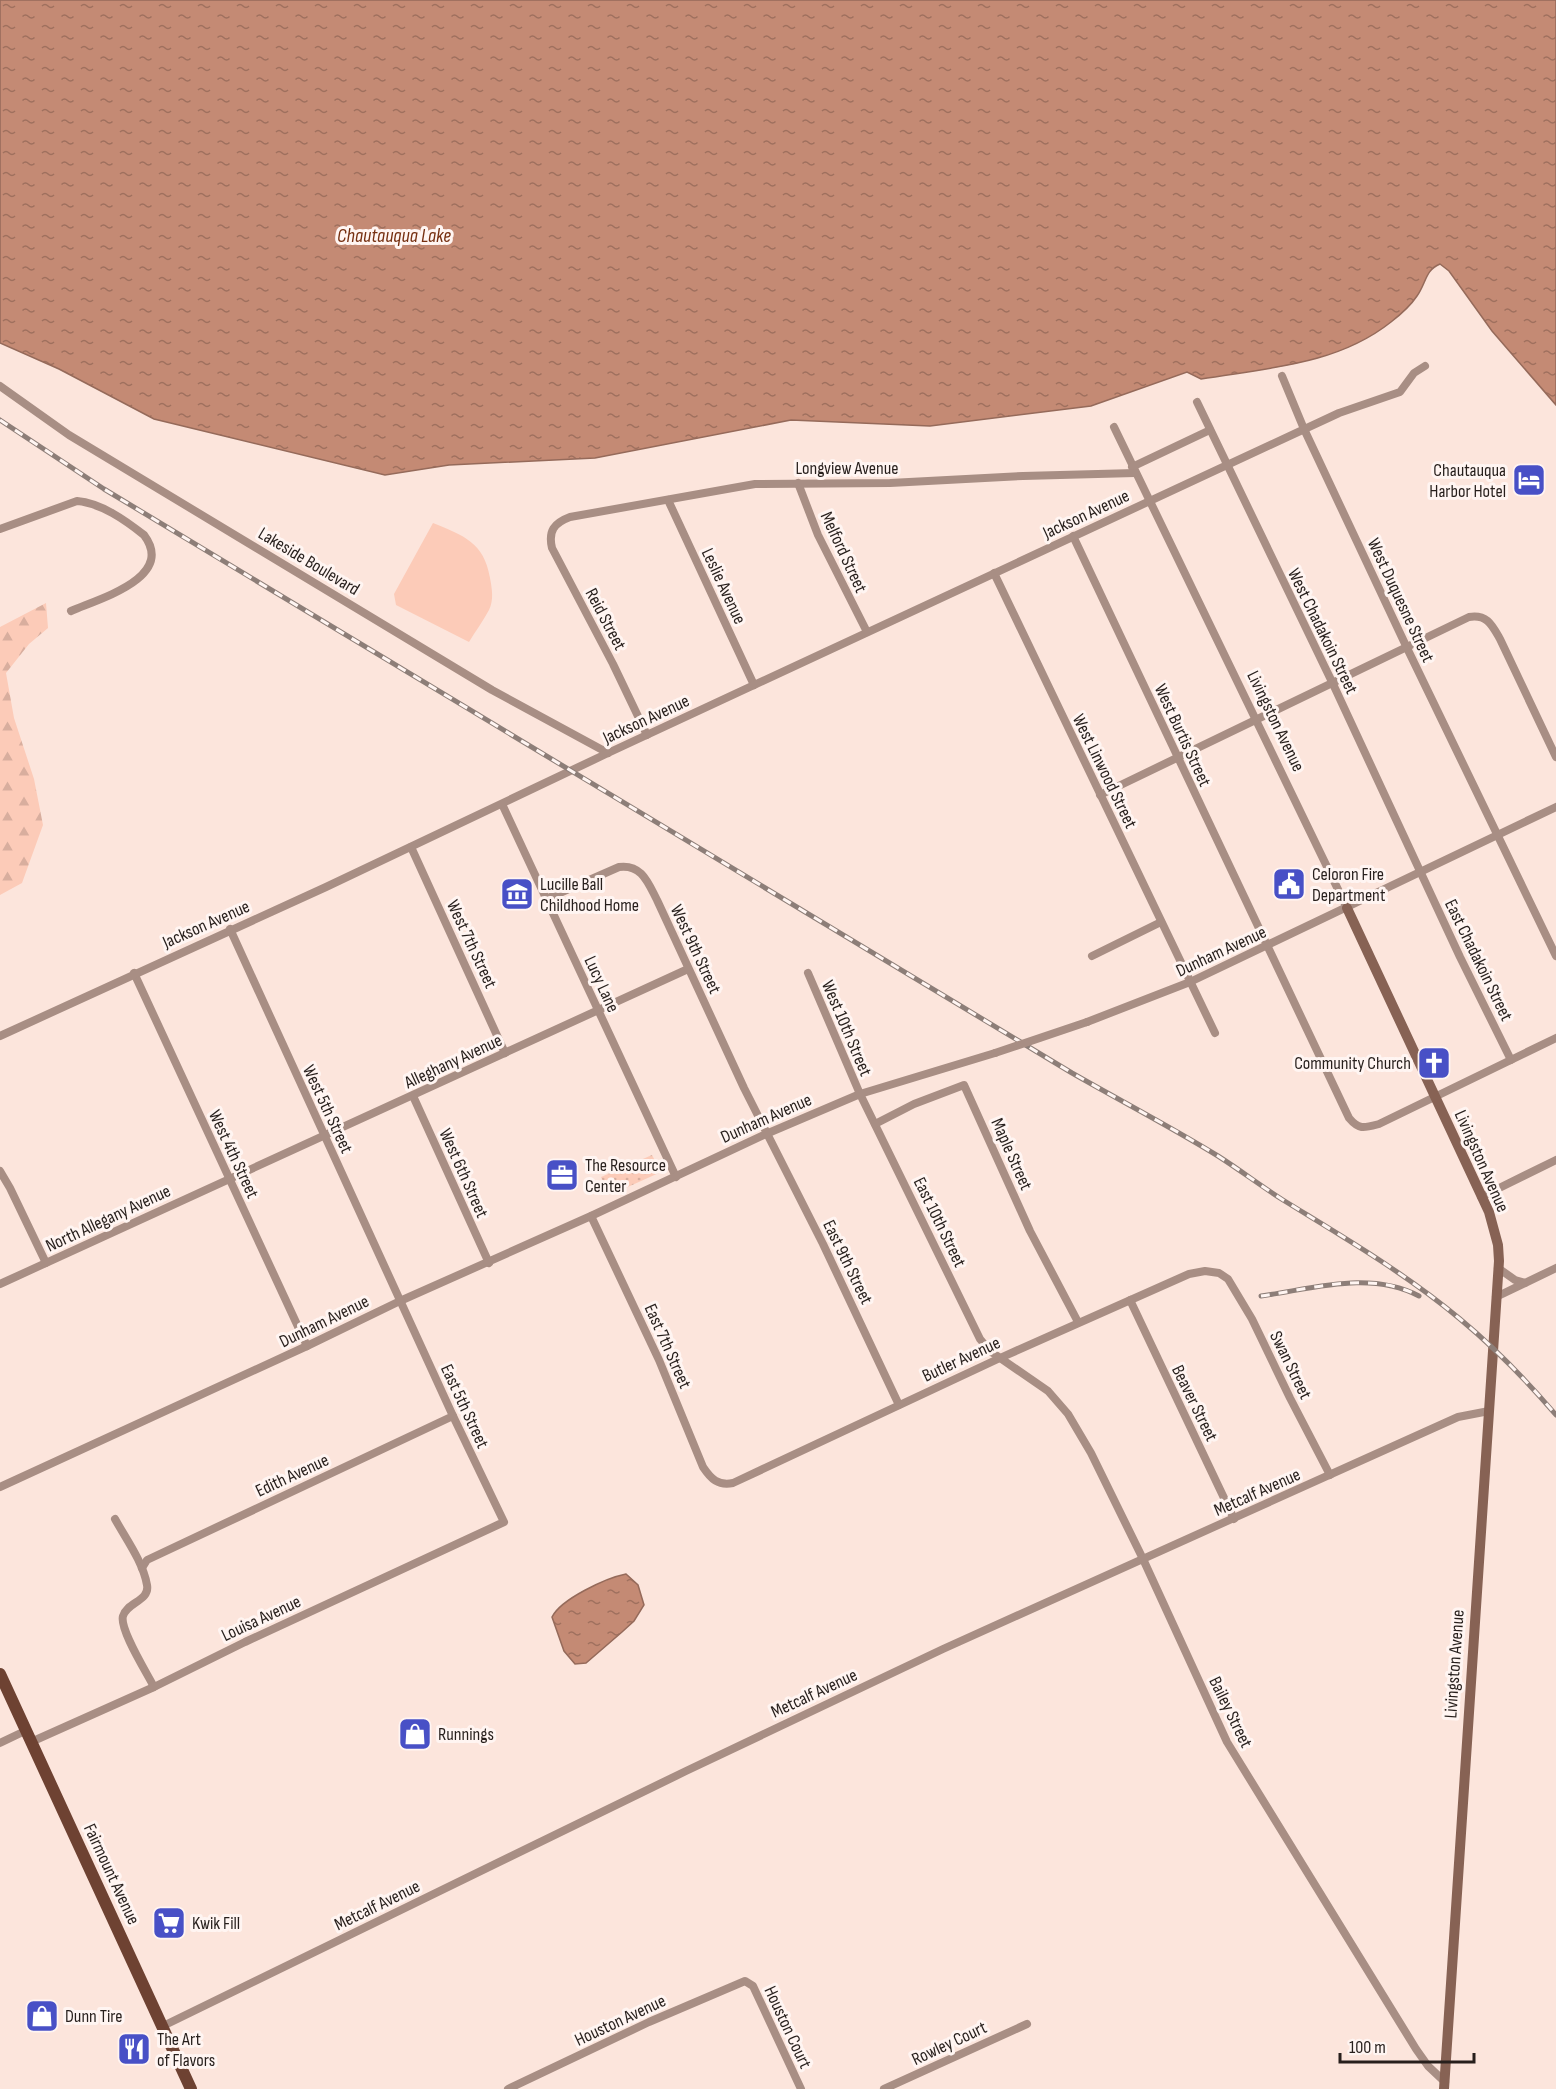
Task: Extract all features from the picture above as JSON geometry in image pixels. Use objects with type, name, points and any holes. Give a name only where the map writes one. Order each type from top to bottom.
[{"type":"main road","name":"Fairmount Avenue","points":[[0,1674],[191,2089]]},
{"type":"street","name":"Jackson Avenue","points":[[0,1036],[411,847],[1305,429],[1340,413],[1400,392],[1414,373],[1425,366]]},
{"type":"street","name":"West Duquesne Street","points":[[1282,376],[1407,648],[1556,956]]},
{"type":"street","name":"Lakeside Boulevard","points":[[0,386],[79,441],[492,690],[608,753]]},
{"type":"street","name":"West Chadakoin Street","points":[[1197,402],[1421,873]]},
{"type":"street","name":"Livingston Avenue","points":[[1114,427],[1347,908],[1489,1212],[1498,1245],[1444,2086]]},
{"type":"street","points":[[1134,470],[1210,430]]},
{"type":"street","name":"Longview Avenue","points":[[562,520],[755,484],[890,483],[1134,470]]},
{"type":"street","name":"Melford Street","points":[[798,483],[818,535],[867,632]]},
{"type":"street","name":"Leslie Avenue","points":[[668,500],[754,685]]},
{"type":"street","points":[[0,529],[77,501],[89,502],[136,529],[149,542],[152,554],[146,573],[141,578],[131,585],[71,611]]},
{"type":"street","name":"Reid Street","points":[[562,520],[553,526],[552,548],[647,735]]},
{"type":"street","name":"West Burtis Street","points":[[1073,537],[1349,1118],[1356,1126],[1365,1128],[1379,1124],[1435,1097]]},
{"type":"street","name":"West Linwood Street","points":[[994,573],[1215,1033]]},
{"type":"street","points":[[1100,795],[1469,617],[1481,617],[1490,622],[1556,757]]},
{"type":"street","name":"Lucy Lane","points":[[502,804],[676,1177]]},
{"type":"street","name":"Dunham Avenue","points":[[0,1487],[766,1134],[860,1094],[995,1053],[1086,1022],[1190,982],[1556,807]]},
{"type":"street","name":"West 7th Street","points":[[411,847],[505,1053]]},
{"type":"street","name":"West 9th Street","points":[[546,899],[619,867],[629,866],[643,875],[657,900],[766,1134]]},
{"type":"street","name":"East Chadakoin Street","points":[[1421,873],[1511,1060]]},
{"type":"street","points":[[1092,956],[1161,922]]},
{"type":"street","name":"West 5th Street","points":[[230,929],[400,1301]]},
{"type":"street","name":"Alleghany Avenue","points":[[229,1179],[688,969]]},
{"type":"street","name":"West 4th Street","points":[[134,973],[307,1346]]},
{"type":"street","name":"West 10th Street","points":[[808,973],[860,1094]]},
{"type":"street","points":[[1435,1097],[1556,1038]]},
{"type":"street","name":"Maple Street","points":[[875,1124],[914,1104],[964,1084],[1034,1239],[1078,1322]]},
{"type":"street","name":"East 10th Street","points":[[860,1094],[980,1339],[990,1351],[1000,1358]]},
{"type":"street","name":"West 6th Street","points":[[413,1096],[489,1263]]},
{"type":"street","name":"East 9th Street","points":[[766,1134],[824,1244],[899,1405]]},
{"type":"street","points":[[1481,1197],[1556,1160]]},
{"type":"street","points":[[0,1171],[46,1263]]},
{"type":"street","name":"North Allegany Avenue","points":[[0,1284],[229,1179]]},
{"type":"street","name":"East 7th Street","points":[[591,1216],[659,1360],[703,1467],[710,1478],[720,1484]]},
{"type":"street","points":[[1498,1268],[1515,1280],[1525,1283]]},
{"type":"street","points":[[1496,1298],[1556,1268]]},
{"type":"street","name":"Butler Avenue","points":[[720,1484],[733,1483],[1078,1322],[1189,1274],[1205,1271],[1219,1273]]},
{"type":"street","name":"Swan Street","points":[[1219,1273],[1228,1279],[1252,1319],[1330,1475]]},
{"type":"street","name":"Beaver Street","points":[[1130,1300],[1234,1519]]},
{"type":"street","name":"East 5th Street","points":[[400,1301],[504,1522]]},
{"type":"street","name":"Bailey Street","points":[[1000,1358],[1048,1391],[1068,1414],[1091,1453],[1143,1559],[1227,1742],[1416,2049],[1444,2086]]},
{"type":"street","name":"Metcalf Avenue","points":[[163,2026],[943,1648],[1458,1417],[1489,1411]]},
{"type":"street","name":"Edith Avenue","points":[[144,1565],[453,1416]]},
{"type":"street","points":[[115,1518],[144,1565],[148,1587],[143,1597],[127,1608],[123,1616],[123,1624],[132,1647],[154,1687]]},
{"type":"street","name":"Louisa Avenue","points":[[0,1743],[28,1736],[154,1687],[245,1642],[504,1522]]},
{"type":"street","name":"Houston Avenue","points":[[508,2089],[649,2022],[745,1981]]},
{"type":"street","name":"Houston Court","points":[[745,1981],[753,1986],[801,2089]]},
{"type":"street","name":"Rowley Court","points":[[884,2089],[1027,2024]]},
{"type":"green space","points":[[433,523],[471,542],[478,548],[487,566],[492,602],[469,642],[396,605],[394,594]]},
{"type":"green space","points":[[46,603],[48,628],[29,644],[6,673],[14,718],[34,779],[43,825],[22,883],[0,895],[0,627]]},
{"type":"green space","points":[[652,1155],[661,1172],[610,1195],[601,1177]]},
{"type":"water","name":"Chautauqua Lake","points":[[0,0],[1556,0],[1556,405],[1492,331],[1449,271],[1440,264],[1431,270],[1412,303],[1391,322],[1348,348],[1325,356],[1276,367],[1201,379],[1187,372],[1091,406],[930,426],[791,420],[595,458],[449,465],[385,475],[154,419],[59,369],[0,343]]},
{"type":"water","points":[[626,1574],[638,1585],[644,1605],[634,1621],[586,1663],[575,1664],[564,1651],[552,1617],[565,1603],[585,1590]]},
{"type":"railway","points":[[0,420],[104,489],[1072,1073],[1218,1156],[1373,1256],[1439,1302],[1498,1353],[1556,1415]]},
{"type":"railway","points":[[1261,1296],[1320,1286],[1361,1283],[1400,1288],[1419,1296]]},
{"type":"place","name":"Chautauqua Harbor Hotel","points":[[1529,480]]},
{"type":"place","name":"Celoron Fire Department","points":[[1289,884]]},
{"type":"place","name":"Lucille Ball Childhood Home","points":[[517,894]]},
{"type":"place","name":"Community Church","points":[[1434,1063]]},
{"type":"place","name":"The Resource Center","points":[[562,1175]]},
{"type":"place","name":"Runnings","points":[[415,1734]]},
{"type":"place","name":"Kwik Fill","points":[[169,1923]]},
{"type":"place","name":"Dunn Tire","points":[[42,2016]]},
{"type":"place","name":"The Art of Flavors","points":[[134,2049]]}]
